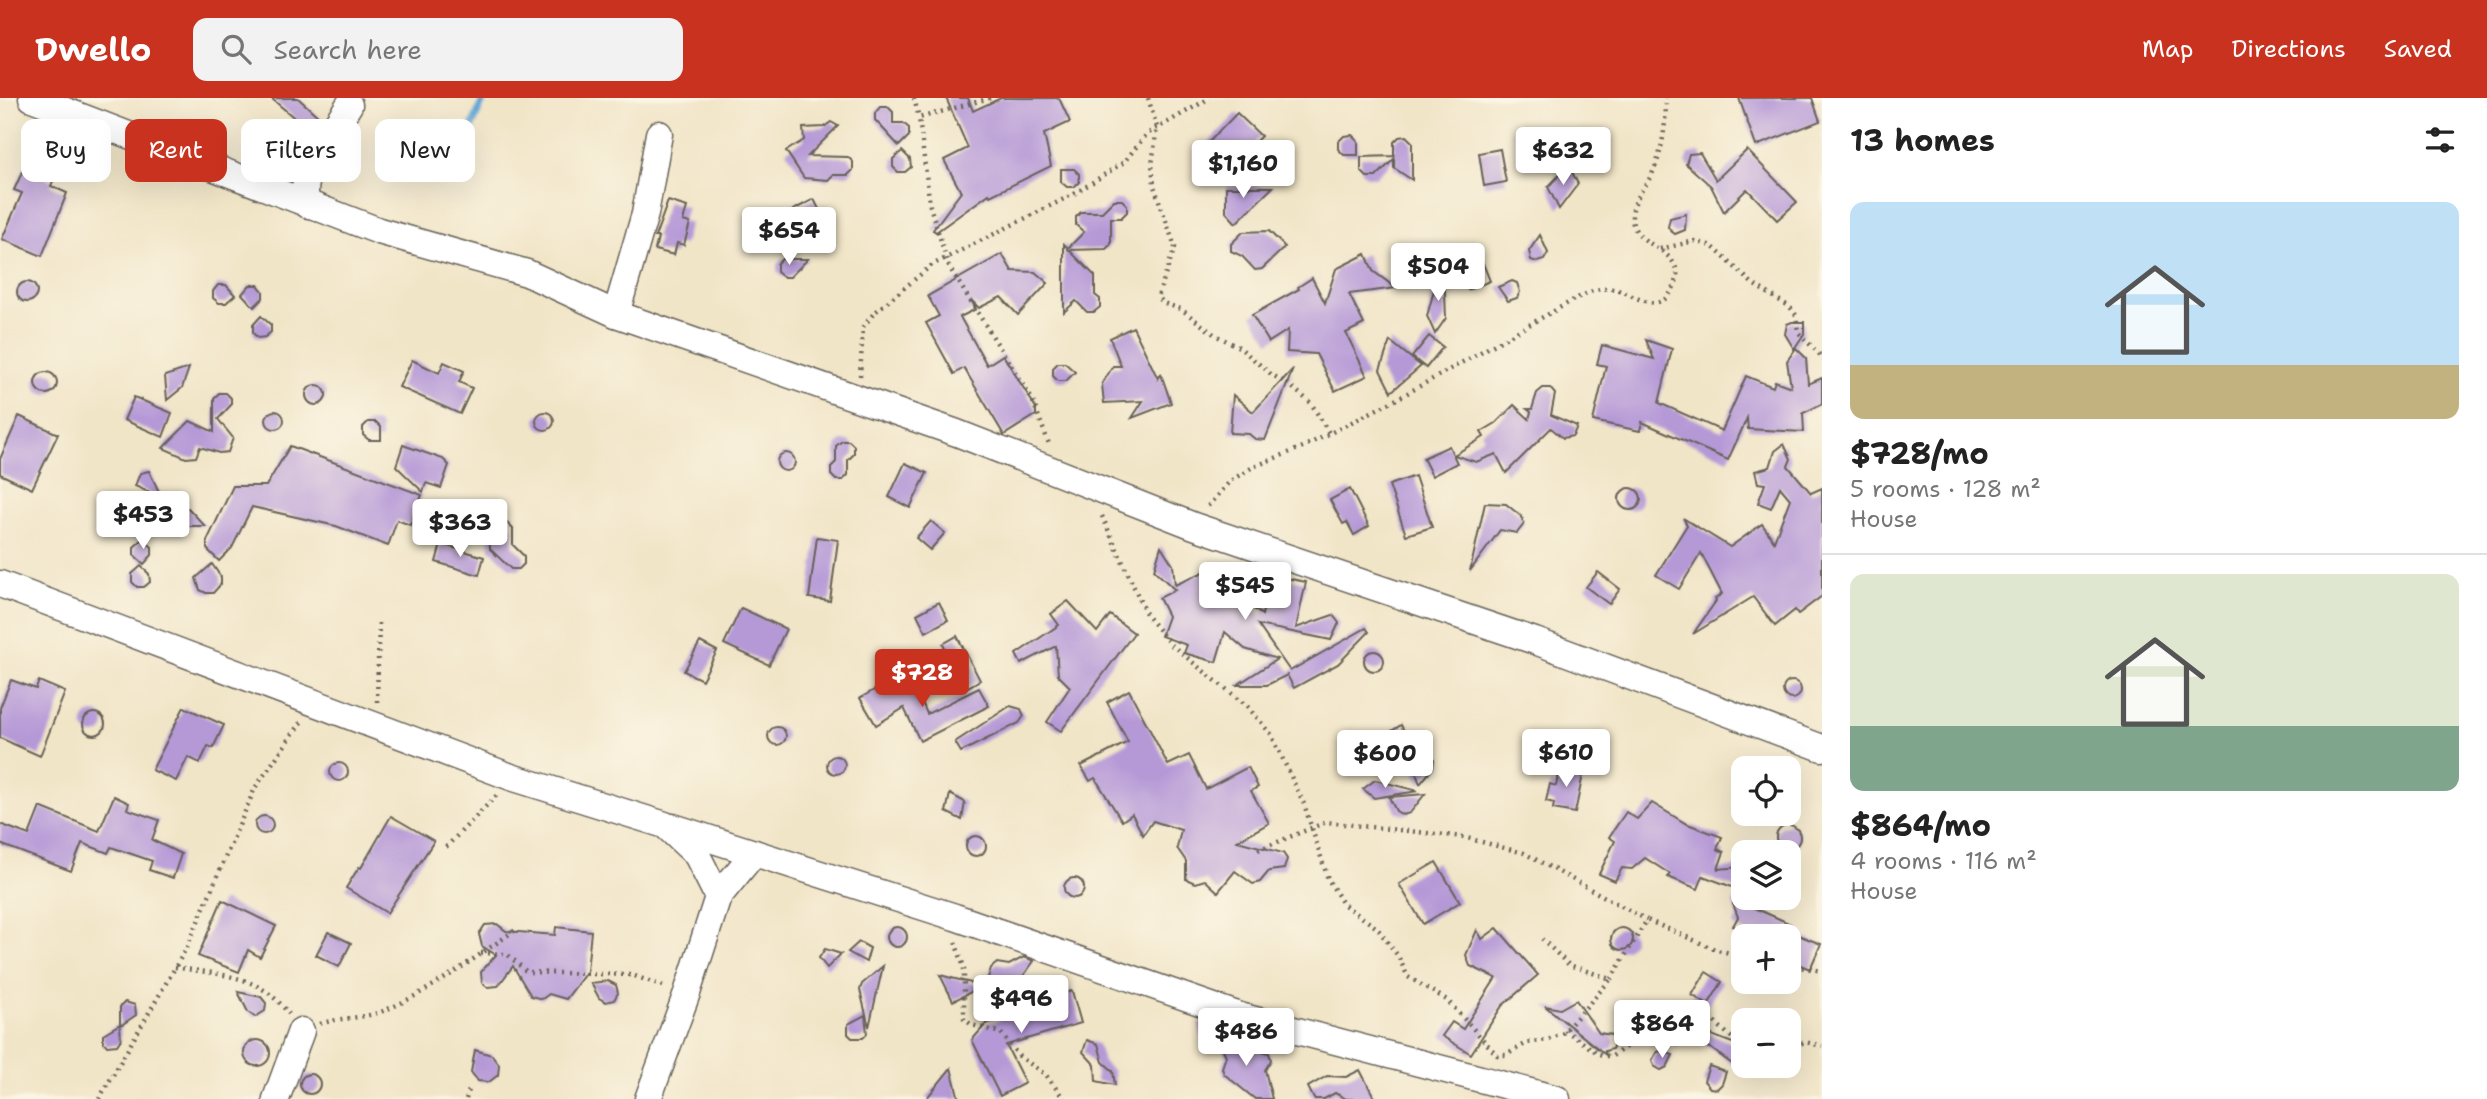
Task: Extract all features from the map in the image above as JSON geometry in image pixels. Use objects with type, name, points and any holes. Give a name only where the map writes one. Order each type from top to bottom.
[{"type":"street","points":[[32,98],[379,231],[527,272],[617,314],[1059,471],[1194,526],[1535,641],[1822,748]]},
{"type":"street","points":[[308,205],[303,195],[305,178],[349,106]]},
{"type":"street","points":[[617,314],[645,214],[659,134]]},
{"type":"street","points":[[0,584],[511,777],[955,917],[1240,1016],[1557,1099]]},
{"type":"street","points":[[665,825],[697,855],[718,897]]},
{"type":"street","points":[[648,1099],[687,993],[718,897],[754,853]]},
{"type":"street","points":[[276,1099],[301,1031]]},
{"type":"path","points":[[914,98],[919,118],[929,206],[949,267],[1032,399],[1059,471]]},
{"type":"path","points":[[919,118],[990,98]]},
{"type":"path","points":[[1148,98],[1157,127],[1152,166],[1154,186],[1175,247],[1158,296],[1163,303],[1181,309],[1311,403],[1329,433]]},
{"type":"path","points":[[859,398],[863,327],[874,313],[932,265],[1074,194],[1124,162],[1147,134],[1210,98]]},
{"type":"path","points":[[1194,526],[1230,481],[1252,467],[1303,447],[1598,289],[1614,289],[1640,301],[1654,303],[1670,295],[1677,281],[1677,270],[1670,255],[1641,237],[1632,218],[1637,197],[1653,173],[1662,145],[1665,98]]},
{"type":"path","points":[[1659,249],[1695,241],[1712,246],[1744,272],[1753,284],[1790,307],[1796,315],[1798,332],[1822,358]]},
{"type":"path","points":[[1087,482],[1147,616],[1170,644],[1247,706],[1271,734],[1296,784],[1328,878],[1343,904],[1377,928],[1398,956],[1408,977],[1447,1000],[1497,1055],[1506,1055],[1527,1043],[1548,1040],[1565,1030],[1611,979],[1647,920]]},
{"type":"path","points":[[377,727],[379,620]]},
{"type":"path","points":[[99,1099],[175,967],[213,890],[255,788],[314,704]]},
{"type":"path","points":[[446,847],[511,777]]},
{"type":"path","points":[[1258,850],[1326,822],[1492,842],[1524,853],[1647,920],[1717,950],[1731,953]]},
{"type":"path","points":[[175,967],[250,981],[274,994],[301,1031],[335,1018],[380,1012],[421,994],[517,929]]},
{"type":"path","points":[[948,936],[957,943],[964,967],[964,1019],[972,1025],[1001,1033],[1019,1056],[1046,1075],[1065,1099]]},
{"type":"path","points":[[1542,939],[1569,965],[1611,979]]},
{"type":"path","points":[[481,953],[507,954],[527,972],[632,975],[687,993]]},
{"type":"path","points":[[1801,967],[1822,971]]},
{"type":"path","points":[[1565,1030],[1599,1054],[1611,1057],[1637,1039],[1682,1045],[1706,1014],[1731,1037]]},
{"type":"path","points":[[1801,1043],[1822,1046]]},
{"type":"path","points":[[466,1099],[469,1090]]},
{"type":"building","points":[[271,98],[298,98],[321,119],[296,119]]},
{"type":"building","points":[[946,98],[968,98],[973,111],[1001,98],[1059,98],[1070,122],[1044,134],[1051,166],[990,196],[989,194],[936,232],[933,230],[961,192],[944,160],[968,148]]},
{"type":"building","points":[[1739,98],[1812,98],[1820,121],[1756,146]]},
{"type":"building","points":[[880,107],[888,107],[893,112],[893,123],[903,123],[909,128],[909,136],[899,146],[875,120],[875,113]]},
{"type":"building","points":[[1237,113],[1261,136],[1231,167],[1207,144]]},
{"type":"building","points":[[831,122],[838,126],[808,156],[848,157],[853,162],[853,170],[848,175],[833,175],[828,180],[804,178],[786,151],[804,140],[803,128],[824,127]]},
{"type":"building","points":[[1352,135],[1358,141],[1358,155],[1344,155],[1338,149],[1338,142],[1344,136]]},
{"type":"building","points":[[1406,136],[1412,142],[1412,180],[1394,168],[1394,159],[1376,177],[1367,177],[1361,171],[1361,157],[1394,156],[1394,142],[1399,137]]},
{"type":"building","points":[[1500,149],[1506,182],[1484,186],[1479,153]]},
{"type":"building","points":[[1747,150],[1797,202],[1777,220],[1747,189],[1724,212],[1711,186],[1686,164],[1689,154],[1700,153],[1716,180]]},
{"type":"building","points":[[902,151],[910,159],[911,167],[905,172],[898,172],[893,167],[893,159]]},
{"type":"building","points":[[1061,169],[1074,169],[1079,174],[1079,182],[1074,187],[1067,187],[1061,182]]},
{"type":"building","points":[[1563,171],[1572,172],[1578,184],[1559,209],[1548,187]]},
{"type":"building","points":[[21,175],[21,182],[53,182],[51,186],[67,193],[42,256],[2,239],[22,193],[14,190]]},
{"type":"building","points":[[1226,187],[1273,187],[1236,223],[1226,212]]},
{"type":"building","points":[[814,199],[831,234],[811,244],[793,210]]},
{"type":"building","points":[[1114,200],[1122,200],[1127,205],[1127,212],[1121,218],[1111,218],[1111,244],[1106,249],[1069,250],[1095,276],[1095,295],[1100,299],[1100,307],[1094,312],[1087,312],[1076,301],[1064,312],[1064,244],[1068,248],[1084,232],[1076,225],[1076,217],[1081,212],[1102,212]]},
{"type":"building","points":[[668,201],[687,207],[683,221],[690,223],[684,245],[677,243],[674,255],[655,250],[658,237],[655,237]]},
{"type":"building","points":[[1686,214],[1685,230],[1675,234],[1668,227],[1670,218]]},
{"type":"building","points":[[1269,231],[1285,247],[1262,269],[1255,270],[1242,256],[1231,251],[1231,244],[1243,232]]},
{"type":"building","points":[[1540,235],[1548,253],[1544,260],[1537,262],[1531,260],[1529,251]]},
{"type":"building","points":[[1478,251],[1490,281],[1468,290],[1456,260]]},
{"type":"building","points":[[1002,254],[1012,271],[1035,272],[1048,283],[1018,315],[1001,297],[979,308],[971,300],[976,309],[960,317],[987,365],[1003,355],[1036,408],[1036,415],[1004,435],[964,368],[954,374],[926,323],[939,316],[928,296]]},
{"type":"building","points":[[1366,254],[1373,271],[1396,288],[1349,294],[1364,324],[1346,333],[1367,376],[1335,391],[1316,354],[1287,352],[1288,330],[1269,342],[1252,315],[1299,289],[1298,287],[1312,278],[1325,303],[1336,269]]},
{"type":"building","points":[[782,259],[808,259],[790,277],[783,277],[777,272],[777,264]]},
{"type":"building","points":[[1440,268],[1444,268],[1446,318],[1435,334],[1427,316]]},
{"type":"building","points":[[1512,281],[1517,283],[1520,292],[1517,298],[1508,301],[1498,287]]},
{"type":"building","points":[[23,282],[31,282],[37,292],[31,302],[23,302],[17,296],[17,288]]},
{"type":"building","points":[[218,285],[226,285],[235,295],[226,303],[219,303],[213,298],[213,291]]},
{"type":"building","points":[[250,285],[258,285],[263,291],[263,298],[254,307],[242,294]]},
{"type":"building","points":[[261,316],[271,325],[271,332],[258,338],[253,333],[253,325]]},
{"type":"building","points":[[1804,322],[1804,334],[1794,349],[1785,334],[1787,324]]},
{"type":"building","points":[[1133,327],[1158,379],[1161,374],[1171,403],[1132,418],[1143,401],[1104,403],[1102,384],[1113,366],[1121,366],[1110,338]]},
{"type":"building","points":[[1429,336],[1443,347],[1426,368],[1412,357]]},
{"type":"building","points":[[1646,340],[1672,349],[1659,403],[1722,431],[1746,376],[1773,387],[1775,381],[1791,387],[1787,361],[1796,348],[1806,358],[1808,384],[1822,378],[1822,404],[1803,413],[1804,432],[1748,429],[1747,418],[1728,460],[1642,422],[1640,431],[1593,421],[1606,366],[1597,364],[1602,345],[1654,359]]},
{"type":"building","points":[[1390,341],[1421,366],[1391,392],[1380,370]]},
{"type":"building","points":[[412,360],[439,373],[444,362],[464,371],[459,382],[472,388],[460,414],[399,387]]},
{"type":"building","points":[[1058,363],[1065,363],[1075,372],[1066,381],[1058,381],[1053,376],[1053,368]]},
{"type":"building","points":[[189,368],[182,388],[167,400],[165,376]]},
{"type":"building","points":[[1293,369],[1265,440],[1255,439],[1249,434],[1230,433],[1233,395],[1253,412]]},
{"type":"building","points":[[42,372],[50,372],[57,379],[57,387],[50,394],[42,394],[35,387],[35,379]]},
{"type":"building","points":[[316,385],[323,388],[326,395],[323,402],[316,405],[309,402],[306,395],[309,388]]},
{"type":"building","points":[[1543,388],[1550,388],[1555,394],[1551,415],[1577,426],[1573,436],[1563,438],[1551,428],[1506,473],[1496,454],[1476,462],[1454,455],[1484,437],[1481,432],[1496,423],[1514,405],[1529,419],[1531,412],[1527,409],[1532,409],[1537,393]]},
{"type":"building","points":[[219,393],[226,393],[231,398],[231,405],[218,419],[233,438],[228,452],[219,453],[200,447],[196,457],[186,458],[163,448],[190,421],[214,432],[214,398]]},
{"type":"building","points":[[134,397],[172,413],[163,437],[124,420]]},
{"type":"building","points":[[275,411],[283,416],[284,420],[279,428],[275,429],[267,424],[266,420],[271,412]]},
{"type":"building","points":[[545,412],[551,415],[554,421],[551,427],[545,430],[539,427],[536,421],[539,415]]},
{"type":"building","points":[[19,416],[58,434],[32,489],[0,474],[0,459]]},
{"type":"building","points":[[368,422],[376,422],[381,427],[381,440],[369,440],[363,435],[363,427]]},
{"type":"building","points":[[842,441],[849,441],[854,446],[854,454],[848,460],[848,475],[843,480],[836,480],[831,475],[831,467],[836,462],[836,446]]},
{"type":"building","points":[[1784,444],[1791,459],[1788,466],[1811,493],[1822,488],[1822,596],[1798,614],[1795,610],[1775,626],[1753,597],[1693,634],[1715,599],[1722,594],[1701,553],[1679,589],[1656,575],[1687,525],[1683,518],[1730,547],[1762,524],[1774,541],[1790,499],[1780,487],[1771,508],[1758,503],[1765,484],[1758,483],[1755,471],[1770,467],[1775,451]]},
{"type":"building","points":[[403,445],[443,459],[449,465],[441,488],[426,483],[423,492],[396,466]]},
{"type":"building","points":[[290,446],[422,495],[410,525],[397,520],[388,546],[336,526],[252,507],[232,548],[219,561],[207,549],[207,541],[233,486],[266,486]]},
{"type":"building","points":[[1449,446],[1457,463],[1432,476],[1423,458]]},
{"type":"building","points":[[786,453],[792,456],[795,462],[792,468],[786,471],[780,468],[777,462],[780,456]]},
{"type":"building","points":[[905,463],[927,473],[910,508],[889,497]]},
{"type":"building","points":[[149,471],[162,498],[135,486],[140,473]]},
{"type":"building","points":[[1415,476],[1432,527],[1406,535],[1389,485]]},
{"type":"building","points":[[1630,488],[1638,491],[1641,499],[1638,507],[1630,510],[1622,507],[1619,499],[1622,491]]},
{"type":"building","points":[[1350,489],[1369,526],[1354,535],[1347,522],[1343,524],[1330,500]]},
{"type":"building","points":[[1485,503],[1506,504],[1522,517],[1524,524],[1517,533],[1500,530],[1470,571]]},
{"type":"building","points":[[188,508],[205,526],[180,526],[163,509]]},
{"type":"building","points":[[931,521],[945,533],[930,550],[916,538]]},
{"type":"building","points":[[506,522],[513,529],[513,545],[524,556],[524,564],[519,569],[511,569],[490,549],[489,530],[496,523]]},
{"type":"building","points":[[817,537],[838,540],[830,601],[809,598]]},
{"type":"building","points":[[143,539],[152,547],[152,555],[144,564],[134,555],[134,547]]},
{"type":"building","points":[[441,544],[484,557],[479,575],[436,562]]},
{"type":"building","points":[[1161,546],[1173,565],[1175,585],[1219,565],[1234,599],[1242,600],[1262,615],[1271,575],[1306,582],[1296,628],[1333,615],[1339,623],[1331,640],[1258,625],[1290,671],[1366,628],[1369,632],[1338,664],[1294,688],[1287,675],[1267,685],[1237,685],[1277,659],[1245,649],[1225,632],[1216,662],[1184,653],[1187,645],[1161,636],[1168,616],[1159,598],[1175,590],[1154,570]]},
{"type":"building","points":[[212,564],[221,577],[221,584],[213,593],[206,593],[200,590],[196,578]]},
{"type":"building","points":[[141,566],[149,574],[150,582],[144,587],[137,587],[132,582],[132,574]]},
{"type":"building","points":[[1598,572],[1620,589],[1609,604],[1586,587]]},
{"type":"building","points":[[1068,601],[1097,632],[1110,615],[1134,633],[1061,731],[1047,722],[1070,687],[1058,675],[1056,646],[1021,664],[1016,654],[1059,625],[1051,614]]},
{"type":"building","points":[[939,602],[948,620],[926,632],[917,614]]},
{"type":"building","points":[[741,608],[786,629],[769,665],[724,644]]},
{"type":"building","points":[[957,636],[980,680],[966,688],[943,644]]},
{"type":"building","points":[[700,642],[717,651],[702,680],[684,671]]},
{"type":"building","points":[[1374,651],[1381,654],[1384,661],[1381,668],[1374,671],[1367,668],[1364,661],[1367,654]]},
{"type":"building","points":[[11,680],[36,689],[39,681],[65,692],[40,756],[0,738],[0,708]]},
{"type":"building","points":[[913,681],[927,714],[979,688],[989,706],[920,741],[904,708],[876,725],[860,698],[878,688],[882,694]]},
{"type":"building","points":[[1792,681],[1798,684],[1801,690],[1798,696],[1792,699],[1786,696],[1783,690],[1786,684]]},
{"type":"building","points":[[1129,690],[1168,765],[1189,755],[1206,789],[1248,767],[1258,787],[1251,791],[1269,823],[1237,841],[1283,853],[1287,859],[1284,869],[1269,871],[1260,882],[1253,884],[1235,871],[1218,892],[1205,880],[1195,883],[1186,879],[1186,861],[1177,848],[1181,830],[1153,821],[1143,835],[1132,814],[1122,821],[1095,778],[1090,781],[1081,766],[1128,742],[1107,702]]},
{"type":"building","points":[[1010,706],[1021,709],[1024,716],[1019,723],[961,752],[955,742]]},
{"type":"building","points":[[184,707],[224,725],[213,748],[208,746],[200,763],[188,757],[176,781],[152,770]]},
{"type":"building","points":[[94,713],[102,716],[105,724],[102,732],[94,735],[86,732],[83,724],[86,716]]},
{"type":"building","points":[[1401,725],[1414,751],[1428,752],[1434,759],[1433,768],[1420,784],[1410,757],[1391,742],[1387,734]]},
{"type":"building","points":[[777,727],[783,730],[786,736],[783,742],[777,745],[771,742],[768,736],[771,730]]},
{"type":"building","points":[[836,756],[842,759],[845,765],[842,771],[836,774],[830,771],[827,765],[830,759]]},
{"type":"building","points":[[339,763],[345,766],[348,772],[345,778],[339,781],[333,778],[330,772],[333,766]]},
{"type":"building","points":[[1560,765],[1584,769],[1575,813],[1553,809],[1554,803],[1546,801],[1550,784],[1556,786]]},
{"type":"building","points":[[1375,780],[1418,791],[1374,798],[1363,789]]},
{"type":"building","points":[[950,794],[965,802],[962,820],[946,812]]},
{"type":"building","points":[[1425,794],[1410,813],[1403,815],[1396,811],[1389,797]]},
{"type":"building","points":[[114,796],[129,803],[127,809],[159,820],[152,840],[181,854],[173,878],[149,870],[152,861],[111,847],[108,853],[82,843],[71,871],[0,844],[0,824],[29,835],[40,807],[99,831]]},
{"type":"building","points":[[1652,803],[1685,823],[1722,837],[1717,849],[1724,852],[1718,869],[1731,868],[1731,886],[1703,876],[1698,889],[1668,877],[1670,874],[1645,858],[1632,869],[1622,868],[1615,881],[1599,874],[1615,841],[1609,837],[1626,812],[1637,819]]},
{"type":"building","points":[[260,816],[268,816],[273,825],[271,832],[260,834],[255,829],[255,821]]},
{"type":"building","points":[[391,816],[434,841],[387,913],[346,888],[359,867],[361,868]]},
{"type":"building","points":[[1783,826],[1793,826],[1799,832],[1799,840],[1777,840],[1777,832]]},
{"type":"building","points":[[976,836],[983,839],[986,846],[983,853],[976,856],[969,853],[966,846],[969,839]]},
{"type":"building","points":[[1436,862],[1460,902],[1423,924],[1399,884]]},
{"type":"building","points":[[1074,878],[1081,881],[1084,888],[1081,895],[1074,898],[1067,895],[1064,888],[1067,881]]},
{"type":"building","points":[[222,900],[276,926],[260,957],[248,950],[239,972],[198,956]]},
{"type":"building","points":[[1735,910],[1759,910],[1791,924],[1734,924],[1738,917]]},
{"type":"building","points":[[497,924],[506,931],[555,935],[556,927],[591,931],[587,971],[566,999],[549,994],[542,999],[531,996],[513,966],[498,986],[487,987],[482,983],[481,972],[496,955],[482,946],[479,934],[485,925]]},
{"type":"building","points":[[897,927],[904,930],[907,937],[904,944],[897,947],[890,944],[887,937],[890,930]]},
{"type":"building","points":[[1497,928],[1538,975],[1502,1006],[1471,1054],[1442,1036],[1452,1022],[1463,1029],[1496,978],[1470,966],[1466,955],[1477,930],[1482,939]]},
{"type":"building","points":[[1622,928],[1630,931],[1633,939],[1630,947],[1622,950],[1614,947],[1611,939],[1614,931]]},
{"type":"building","points":[[328,932],[351,943],[339,967],[316,955]]},
{"type":"building","points":[[1801,936],[1821,944],[1810,969],[1801,965]]},
{"type":"building","points":[[859,942],[870,948],[866,962],[848,952]]},
{"type":"building","points":[[825,949],[841,954],[827,968],[819,958]]},
{"type":"building","points":[[1024,957],[1034,961],[998,1011],[988,978],[991,968],[997,963],[1009,965]]},
{"type":"building","points":[[883,966],[869,1027],[860,990],[862,984]]},
{"type":"building","points":[[1706,972],[1722,982],[1708,1005],[1692,995]]},
{"type":"building","points":[[940,975],[983,986],[953,1001]]},
{"type":"building","points":[[608,981],[616,985],[618,993],[614,1000],[606,1002],[599,998],[591,983]]},
{"type":"building","points":[[1072,991],[1081,1023],[1006,1045],[1025,1083],[1000,1096],[972,1040],[987,1023],[1000,1020],[998,1012]]},
{"type":"building","points":[[238,992],[261,997],[266,1003],[265,1011],[255,1017],[248,1012]]},
{"type":"building","points":[[1576,1000],[1599,1033],[1612,1035],[1615,1042],[1612,1049],[1605,1051],[1606,1055],[1545,1006],[1560,1009]]},
{"type":"building","points":[[125,1002],[135,1005],[136,1015],[120,1026],[121,1039],[117,1045],[107,1046],[103,1041],[103,1034],[120,1024],[120,1007]]},
{"type":"building","points":[[865,1015],[867,1034],[863,1038],[852,1038],[848,1034],[848,1024]]},
{"type":"building","points":[[1205,1020],[1215,1024],[1222,1037],[1207,1038],[1201,1035],[1199,1025]]},
{"type":"building","points":[[1693,1028],[1731,1042],[1731,1063],[1690,1033]]},
{"type":"building","points":[[1232,1036],[1238,1040],[1247,1056],[1259,1050],[1269,1053],[1271,1060],[1265,1070],[1272,1099],[1255,1099],[1224,1074],[1222,1068],[1226,1056],[1218,1039]]},
{"type":"building","points":[[257,1040],[266,1044],[270,1053],[266,1062],[257,1066],[248,1062],[244,1053],[248,1044]]},
{"type":"building","points":[[1087,1040],[1098,1044],[1103,1062],[1113,1071],[1115,1085],[1096,1081],[1095,1065],[1083,1052]]},
{"type":"building","points":[[475,1050],[492,1055],[499,1064],[498,1075],[489,1082],[478,1081],[471,1072]]},
{"type":"building","points":[[1657,1052],[1673,1055],[1667,1067],[1661,1070],[1654,1066],[1652,1060]]},
{"type":"building","points":[[1709,1066],[1726,1072],[1717,1089],[1710,1088],[1704,1081]]},
{"type":"building","points":[[951,1068],[959,1099],[926,1099]]},
{"type":"building","points":[[1360,1070],[1375,1099],[1346,1099],[1335,1093],[1324,1099],[1314,1099],[1308,1087],[1327,1076],[1346,1077]]},
{"type":"building","points":[[306,1074],[314,1074],[320,1084],[314,1094],[306,1094],[300,1088],[300,1080]]},
{"type":"waterway","points":[[475,119],[484,98]]}]
